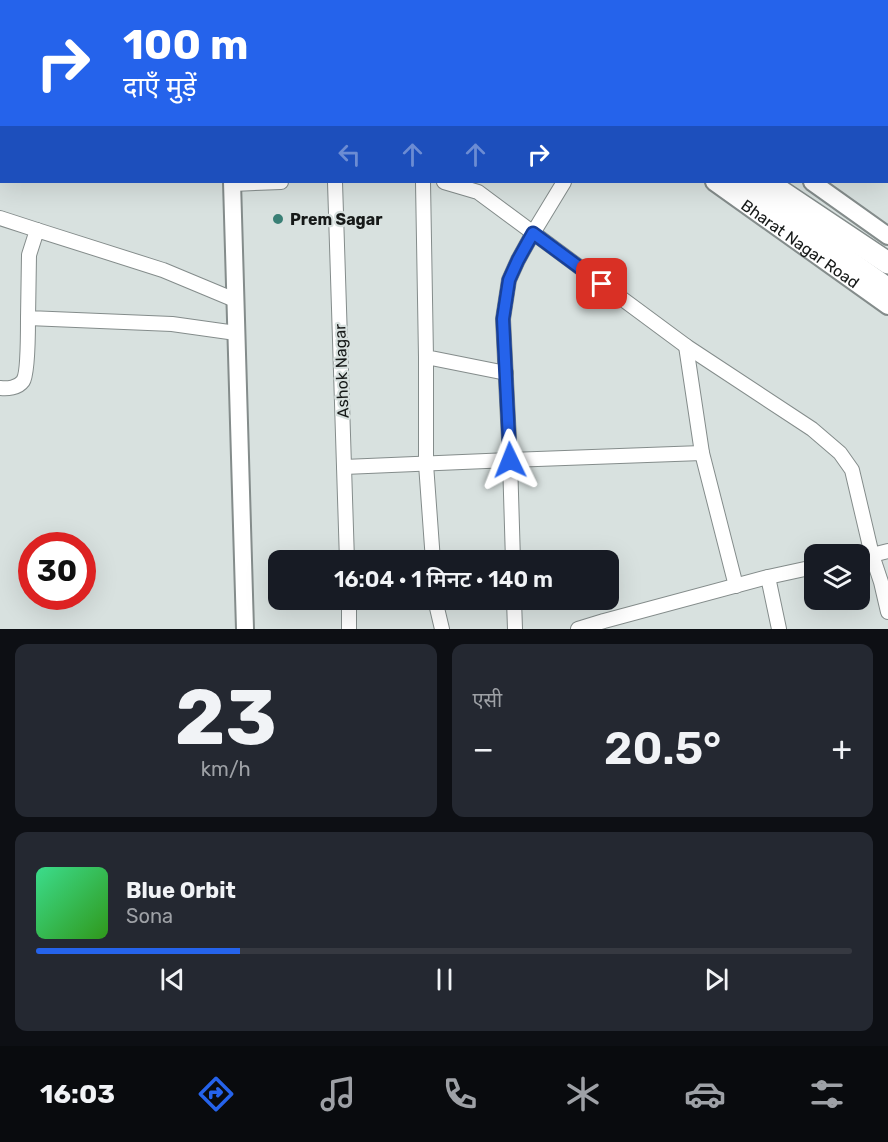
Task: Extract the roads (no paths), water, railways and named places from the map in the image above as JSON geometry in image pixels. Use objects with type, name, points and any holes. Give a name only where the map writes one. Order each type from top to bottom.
[{"type":"main road","points":[[739,183],[888,289]]},
{"type":"main road","points":[[768,183],[888,263]]},
{"type":"street","points":[[232,183],[245,629]]},
{"type":"street","name":"Ashok Nagar","points":[[335,183],[347,550]]},
{"type":"street","points":[[423,183],[426,464],[432,550]]},
{"type":"street","points":[[447,183],[478,192],[686,346],[812,429],[840,453],[852,470],[864,544]]},
{"type":"street","points":[[513,550],[503,319],[509,280],[533,233],[563,183]]},
{"type":"street","name":"Bharat Nagar Road","points":[[715,183],[888,306]]},
{"type":"street","points":[[813,183],[888,236]]},
{"type":"street","points":[[0,218],[163,270],[235,300]]},
{"type":"street","points":[[0,388],[19,385],[25,376],[29,255],[37,230]]},
{"type":"street","points":[[28,318],[172,324],[236,333]]},
{"type":"street","points":[[686,346],[702,453],[736,586]]},
{"type":"street","points":[[426,357],[506,373]]},
{"type":"street","points":[[344,468],[702,453]]},
{"type":"street","points":[[870,556],[888,551]]},
{"type":"street","points":[[870,564],[881,582],[888,612]]},
{"type":"street","points":[[578,629],[804,569]]},
{"type":"street","points":[[768,577],[779,629]]},
{"type":"street","points":[[349,610],[350,629]]},
{"type":"street","points":[[437,610],[442,629]]},
{"type":"street","points":[[514,610],[514,629]]},
{"type":"place","name":"Prem Sagar","points":[[278,219]]}]
